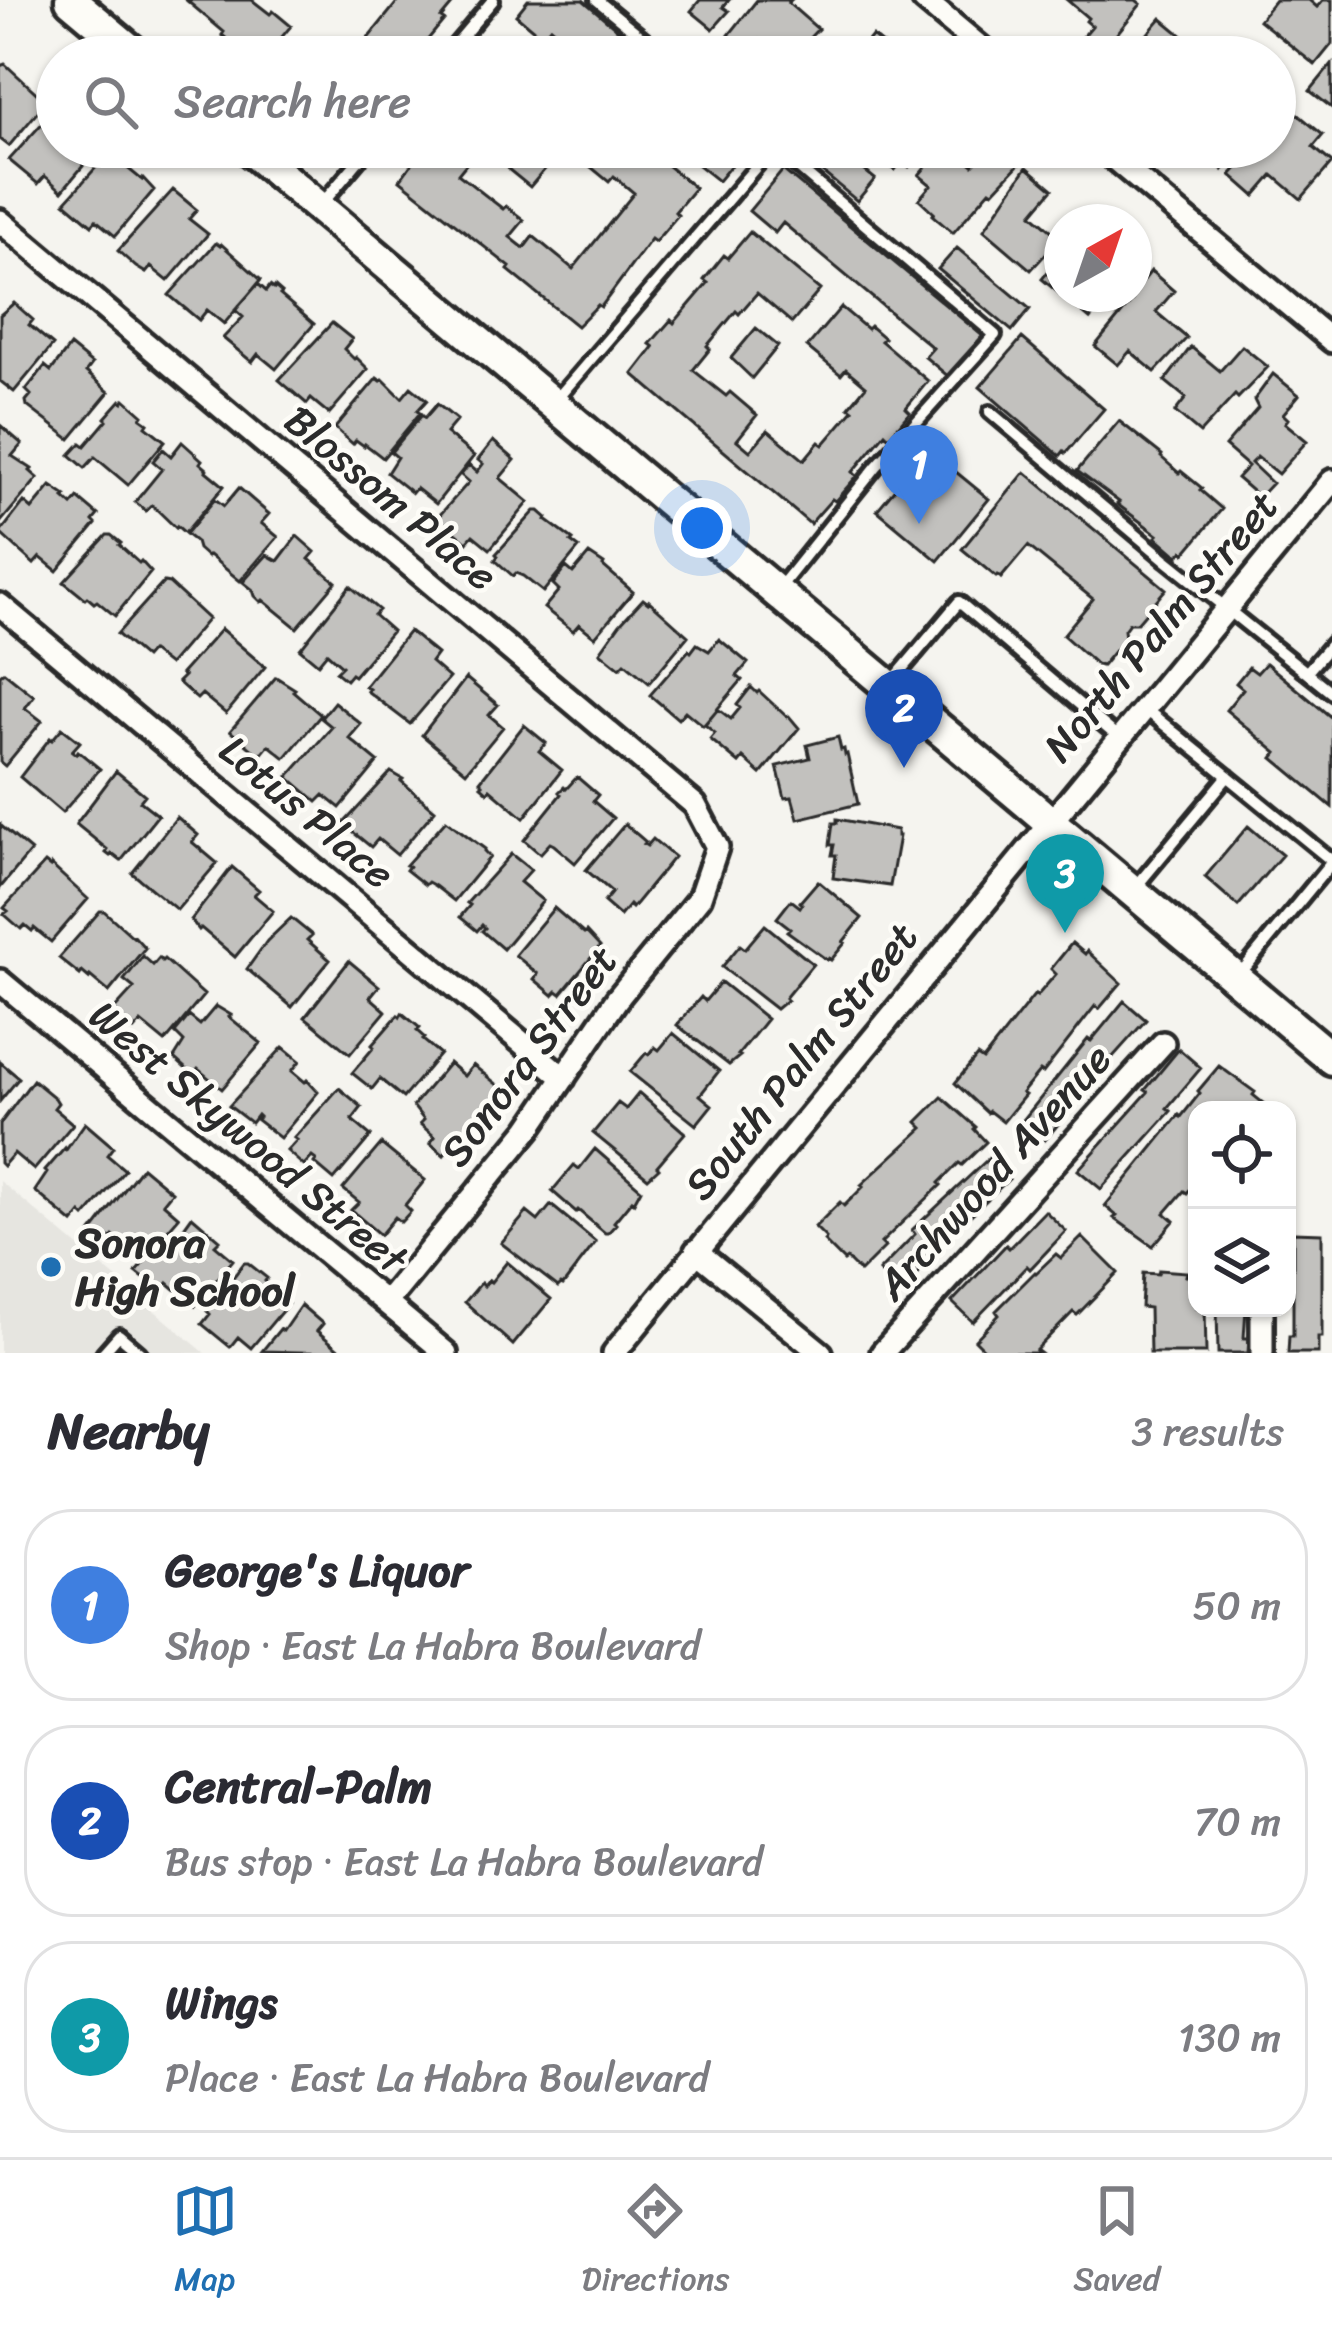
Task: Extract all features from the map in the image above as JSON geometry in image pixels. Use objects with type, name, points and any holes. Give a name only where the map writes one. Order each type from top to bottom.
[{"type":"main road","points":[[90,6],[119,36]]},
{"type":"main road","points":[[272,168],[1332,1059]]},
{"type":"street","points":[[924,0],[967,36]]},
{"type":"street","points":[[1125,168],[1332,341]]},
{"type":"street","name":"Blossom Place","points":[[0,221],[695,805],[717,848]]},
{"type":"street","name":"North Palm Street","points":[[1050,820],[1328,494]]},
{"type":"street","name":"Lotus Place","points":[[0,605],[564,1078]]},
{"type":"street","name":"South Palm Street","points":[[614,1353],[1050,820]]},
{"type":"street","name":"Sonora Street","points":[[386,1303],[529,1129],[617,999],[700,896],[717,848]]},
{"type":"street","name":"West Skywood Street","points":[[0,981],[446,1353]]},
{"type":"street","name":"Archwood Avenue","points":[[882,1353],[1162,1042]]},
{"type":"street","points":[[696,1252],[821,1353]]},
{"type":"street","points":[[1262,1317],[1262,1353]]},
{"type":"lane","points":[[463,36],[493,0]]},
{"type":"lane","points":[[597,0],[641,36]]},
{"type":"lane","points":[[319,207],[352,168]]},
{"type":"lane","points":[[553,403],[756,168]]},
{"type":"lane","points":[[777,591],[876,467],[994,335],[799,168]]},
{"type":"lane","points":[[990,412],[1332,693]]},
{"type":"lane","points":[[889,685],[959,602],[1119,738]]},
{"type":"lane","points":[[1307,672],[1332,643]]},
{"type":"lane","points":[[1144,708],[1332,862],[1237,978]]},
{"type":"lane","points":[[1133,890],[1228,776]]},
{"type":"lane","points":[[104,1353],[118,1335],[140,1353]]},
{"type":"shaded area","name":"Sonora High School","points":[[0,1181],[205,1353],[0,1353]]},
{"type":"building","points":[[186,0],[252,0],[291,26],[283,36],[223,36]]},
{"type":"building","points":[[399,0],[456,0],[431,36],[370,36]]},
{"type":"building","points":[[528,0],[583,0],[625,36],[560,36],[550,27],[541,36],[516,15]]},
{"type":"building","points":[[700,0],[729,0],[723,7],[729,11],[713,29],[691,11]]},
{"type":"building","points":[[757,0],[791,0],[788,3],[818,29],[811,36],[729,35]]},
{"type":"building","points":[[1067,0],[1136,0],[1141,4],[1115,36],[1084,36],[1092,26]]},
{"type":"building","points":[[1275,0],[1309,0],[1317,7],[1323,0],[1332,0],[1332,44],[1315,65],[1296,50],[1296,36],[1279,36],[1259,20]]},
{"type":"building","points":[[1161,18],[1183,36],[1146,36]]},
{"type":"building","points":[[5,64],[36,93],[36,114],[9,146],[0,139],[0,66]]},
{"type":"building","points":[[1332,64],[1332,108],[1310,91]]},
{"type":"building","points":[[1296,113],[1323,135],[1313,147],[1332,163],[1301,199],[1273,175],[1255,196],[1231,175],[1237,168],[1296,168]]},
{"type":"building","points":[[36,130],[36,168],[81,168],[62,191],[45,176],[38,184],[9,160]]},
{"type":"building","points":[[96,168],[127,168],[154,190],[115,236],[96,220],[92,225],[65,202]]},
{"type":"building","points":[[409,168],[463,168],[458,174],[524,220],[510,237],[524,248],[533,236],[573,269],[634,193],[614,176],[609,182],[592,168],[671,168],[695,188],[601,307],[577,326],[400,180]]},
{"type":"building","points":[[509,168],[546,168],[530,187]]},
{"type":"building","points":[[702,168],[729,168],[718,181]]},
{"type":"building","points":[[817,168],[862,168],[875,179],[857,201]]},
{"type":"building","points":[[925,168],[1015,168],[953,233],[919,199],[931,185],[919,175]]},
{"type":"building","points":[[1026,168],[1053,189],[1032,214],[1044,224],[1044,256],[1031,270],[984,230]]},
{"type":"building","points":[[783,170],[984,337],[950,378],[925,357],[933,348],[783,223],[775,233],[749,211]]},
{"type":"building","points":[[173,190],[197,210],[189,219],[208,234],[168,281],[151,267],[146,273],[136,267],[118,251]]},
{"type":"building","points":[[750,232],[820,290],[792,323],[757,293],[739,314],[736,311],[693,370],[757,415],[737,440],[750,451],[768,430],[804,460],[853,410],[849,407],[866,386],[846,369],[841,375],[807,347],[841,307],[867,329],[870,326],[928,381],[906,408],[910,412],[889,437],[885,433],[853,472],[857,476],[810,524],[633,374],[654,347],[650,344],[708,283],[704,280],[724,255],[728,258]]},
{"type":"building","points":[[216,243],[261,280],[224,324],[207,310],[199,320],[169,295]]},
{"type":"building","points":[[957,248],[1030,309],[1012,331],[938,269]]},
{"type":"building","points":[[1152,272],[1174,291],[1156,312],[1187,338],[1155,372],[1130,351],[1118,365],[1095,346],[1123,312],[1152,312]]},
{"type":"building","points":[[258,284],[266,291],[275,287],[314,324],[276,369],[258,354],[252,362],[223,338],[243,317],[235,310]]},
{"type":"building","points":[[14,303],[33,320],[29,325],[53,345],[14,392],[0,381],[0,315]]},
{"type":"building","points":[[332,323],[352,339],[344,349],[368,369],[329,414],[311,399],[307,404],[279,380]]},
{"type":"building","points":[[756,328],[778,346],[752,378],[731,358]]},
{"type":"building","points":[[1022,338],[1104,409],[1060,456],[980,387]]},
{"type":"building","points":[[70,346],[92,364],[86,372],[109,392],[70,439],[27,406],[31,395],[26,390],[45,366],[51,371]]},
{"type":"building","points":[[1242,346],[1268,367],[1200,433],[1175,412],[1186,398],[1165,381],[1191,347],[1220,371]]},
{"type":"building","points":[[1273,374],[1299,395],[1283,414],[1288,419],[1285,423],[1307,441],[1278,474],[1257,457],[1251,463],[1272,483],[1259,497],[1237,478],[1248,466],[1225,446],[1258,408],[1254,400]]},
{"type":"building","points":[[377,378],[402,398],[411,387],[427,400],[383,458],[365,444],[356,440],[353,444],[335,428]]},
{"type":"building","points":[[125,399],[165,441],[128,485],[95,457],[85,468],[70,455],[81,443],[85,446]]},
{"type":"building","points":[[437,404],[457,420],[446,433],[474,456],[436,504],[387,473],[397,457],[391,452]]},
{"type":"building","points":[[1119,421],[1222,509],[1185,553],[1178,556],[1077,471]]},
{"type":"building","points":[[0,425],[22,444],[12,456],[38,478],[0,523]]},
{"type":"building","points":[[493,441],[515,460],[500,478],[529,502],[490,549],[473,535],[467,542],[437,518],[469,482],[461,475],[469,465],[477,472],[483,464],[478,460]]},
{"type":"building","points":[[182,442],[224,486],[185,533],[152,505],[146,511],[135,502],[162,469],[153,461],[163,449],[171,456]]},
{"type":"building","points":[[928,449],[989,499],[938,561],[877,510]]},
{"type":"building","points":[[1025,472],[1166,589],[1137,623],[1129,623],[1125,638],[1102,666],[1063,635],[1093,599],[1028,546],[1001,578],[962,549]]},
{"type":"building","points":[[51,486],[72,505],[78,498],[98,515],[96,524],[57,571],[40,557],[34,564],[0,533],[24,502],[32,509]]},
{"type":"building","points":[[239,488],[269,514],[261,523],[278,537],[240,581],[186,534],[215,499],[224,506]]},
{"type":"building","points":[[535,511],[579,548],[543,592],[495,560]]},
{"type":"building","points":[[107,535],[151,572],[115,616],[64,582]]},
{"type":"building","points":[[297,536],[315,552],[309,559],[336,582],[297,628],[243,582],[267,555],[278,561]]},
{"type":"building","points":[[589,554],[633,592],[595,637],[579,624],[573,631],[544,608],[559,590],[553,584],[566,567],[573,573]]},
{"type":"building","points":[[164,582],[208,619],[169,665],[151,651],[145,658],[117,634]]},
{"type":"building","points":[[350,586],[379,610],[374,615],[392,631],[346,680],[336,672],[342,666],[327,653],[318,664],[300,649]]},
{"type":"building","points":[[643,599],[688,636],[649,683],[625,663],[620,668],[600,652]]},
{"type":"building","points":[[221,629],[265,667],[226,714],[202,694],[197,699],[178,682]]},
{"type":"building","points":[[409,631],[437,654],[431,662],[449,678],[410,724],[365,686]]},
{"type":"building","points":[[719,639],[748,663],[737,676],[742,680],[703,726],[685,711],[678,719],[650,695],[689,650],[697,644],[709,651]]},
{"type":"building","points":[[1266,663],[1332,718],[1332,807],[1273,758],[1277,753],[1226,710],[1243,689],[1236,683],[1249,667],[1257,673]]},
{"type":"building","points":[[4,672],[34,696],[25,708],[42,721],[5,766],[0,762],[0,675]]},
{"type":"building","points":[[276,677],[321,715],[285,758],[269,745],[260,756],[230,731]]},
{"type":"building","points":[[466,678],[498,705],[489,715],[503,727],[466,772],[422,735]]},
{"type":"building","points":[[751,687],[799,728],[761,774],[710,739],[715,733],[705,725],[718,709],[731,719]]},
{"type":"building","points":[[334,702],[361,724],[349,738],[378,762],[340,808],[324,795],[317,802],[288,777],[332,727],[321,718]]},
{"type":"building","points":[[524,725],[546,743],[539,751],[562,770],[524,818],[480,781]]},
{"type":"building","points":[[62,728],[80,742],[72,751],[100,769],[62,813],[20,777]]},
{"type":"building","points":[[838,737],[847,754],[858,804],[798,819],[792,797],[785,798],[777,766],[810,758],[807,745]]},
{"type":"building","points":[[116,771],[145,795],[140,801],[158,815],[121,861],[76,824]]},
{"type":"building","points":[[391,772],[435,810],[397,855],[378,839],[371,847],[343,824]]},
{"type":"building","points":[[577,777],[598,795],[593,801],[613,818],[575,863],[550,843],[540,854],[524,840],[559,792]]},
{"type":"building","points":[[177,817],[198,835],[192,842],[217,863],[177,910],[132,873]]},
{"type":"building","points":[[837,819],[897,830],[890,886],[833,878],[836,855],[830,845]]},
{"type":"building","points":[[446,820],[490,857],[454,901],[406,870]]},
{"type":"building","points":[[625,824],[644,844],[653,839],[674,857],[620,916],[604,902],[612,892],[586,870]]},
{"type":"building","points":[[0,825],[31,851],[0,888]]},
{"type":"building","points":[[1248,826],[1282,855],[1238,906],[1205,877]]},
{"type":"building","points":[[511,854],[531,870],[520,882],[543,901],[503,949],[482,931],[482,925],[477,931],[460,917]]},
{"type":"building","points":[[45,863],[88,899],[51,942],[34,928],[25,925],[21,929],[4,914],[8,911],[4,908]]},
{"type":"building","points":[[232,867],[259,890],[254,895],[273,911],[235,957],[191,920]]},
{"type":"building","points":[[818,881],[862,918],[831,960],[787,931],[790,928],[777,918],[791,900],[800,907]]},
{"type":"building","points":[[554,908],[600,947],[561,994],[553,995],[515,955]]},
{"type":"building","points":[[100,911],[145,948],[109,992],[59,958]]},
{"type":"building","points":[[291,918],[312,935],[307,940],[330,960],[292,1007],[247,969]]},
{"type":"building","points":[[765,925],[813,964],[776,1009],[722,967]]},
{"type":"building","points":[[1072,943],[1121,983],[1099,1009],[1095,1006],[1003,1122],[955,1083],[977,1056],[983,1060],[1056,974],[1051,969]]},
{"type":"building","points":[[143,956],[153,965],[164,959],[204,995],[165,1042],[141,1022],[134,1030],[112,1012],[134,988],[124,980]]},
{"type":"building","points":[[349,961],[379,986],[370,997],[386,1011],[350,1054],[305,1017]]},
{"type":"building","points":[[721,982],[767,1019],[729,1065],[677,1025]]},
{"type":"building","points":[[1124,1001],[1146,1020],[1045,1140],[1023,1120]]},
{"type":"building","points":[[216,1006],[261,1043],[222,1089],[198,1069],[193,1075],[174,1058],[184,1042],[175,1033],[189,1016],[200,1025]]},
{"type":"building","points":[[402,1013],[440,1054],[403,1098],[380,1079],[372,1089],[352,1073]]},
{"type":"building","points":[[673,1033],[719,1071],[700,1095],[712,1105],[696,1125],[630,1072]]},
{"type":"building","points":[[283,1047],[300,1061],[292,1071],[318,1092],[280,1138],[257,1115],[251,1123],[229,1106]]},
{"type":"building","points":[[1179,1049],[1201,1068],[1167,1108],[1171,1111],[1101,1189],[1078,1170],[1148,1092],[1145,1090]]},
{"type":"building","points":[[0,1062],[19,1078],[0,1101]]},
{"type":"building","points":[[449,1063],[464,1076],[473,1065],[504,1090],[444,1155],[430,1143],[435,1137],[420,1124],[424,1120],[413,1106]]},
{"type":"building","points":[[1219,1066],[1260,1101],[1194,1101]]},
{"type":"building","points":[[33,1080],[55,1098],[54,1108],[73,1124],[34,1170],[14,1153],[3,1166],[0,1124]]},
{"type":"building","points":[[339,1088],[362,1107],[352,1120],[371,1136],[334,1180],[312,1157],[304,1166],[287,1151]]},
{"type":"building","points":[[639,1093],[685,1133],[648,1178],[593,1133],[618,1103],[626,1109]]},
{"type":"building","points":[[942,1097],[986,1142],[939,1183],[860,1272],[815,1227],[840,1202],[844,1206],[923,1128],[917,1122]]},
{"type":"building","points":[[1188,1108],[1188,1192],[1165,1213],[1174,1221],[1153,1246],[1105,1206]]},
{"type":"building","points":[[85,1123],[113,1147],[107,1155],[125,1170],[85,1217],[81,1213],[73,1223],[35,1191],[45,1171]]},
{"type":"building","points":[[381,1144],[425,1180],[405,1205],[411,1211],[401,1222],[395,1217],[380,1235],[351,1210],[359,1202],[343,1189]]},
{"type":"building","points":[[595,1149],[641,1189],[608,1233],[552,1191]]},
{"type":"building","points":[[989,1158],[1009,1179],[933,1251],[937,1254],[900,1292],[879,1271],[915,1234],[912,1230]]},
{"type":"building","points":[[142,1167],[172,1192],[163,1203],[179,1217],[142,1260],[113,1236],[99,1252],[85,1241]]},
{"type":"building","points":[[551,1205],[596,1242],[558,1287],[501,1243],[527,1212],[538,1221]]},
{"type":"building","points":[[1045,1211],[1066,1231],[973,1322],[952,1302]]},
{"type":"building","points":[[192,1216],[220,1240],[215,1245],[233,1260],[195,1306],[168,1283],[161,1292],[136,1272],[161,1241],[169,1248]]},
{"type":"building","points":[[1296,1232],[1322,1233],[1318,1353],[1288,1353],[1289,1336],[1293,1336]]},
{"type":"building","points":[[1082,1237],[1118,1273],[1036,1350],[1040,1353],[988,1353],[975,1340],[999,1315],[996,1311],[1035,1272],[1056,1254],[1061,1258]]},
{"type":"building","points":[[507,1262],[551,1299],[513,1345],[465,1302]]},
{"type":"building","points":[[244,1263],[267,1278],[269,1289],[288,1304],[251,1348],[238,1337],[230,1347],[202,1324]]},
{"type":"building","points":[[1159,1270],[1187,1272],[1188,1317],[1205,1317],[1206,1353],[1150,1353],[1149,1308],[1141,1307],[1143,1273],[1158,1274]]},
{"type":"building","points":[[301,1305],[323,1324],[317,1331],[339,1353],[262,1351]]},
{"type":"building","points":[[1217,1317],[1245,1317],[1248,1353],[1218,1353]]},
{"type":"place","name":"George's Liquor","points":[[919,524]]},
{"type":"place","name":"Central-Palm","points":[[904,768]]},
{"type":"place","name":"Wings","points":[[1065,933]]},
{"type":"place","name":"Sonora High School","points":[[51,1267]]}]
